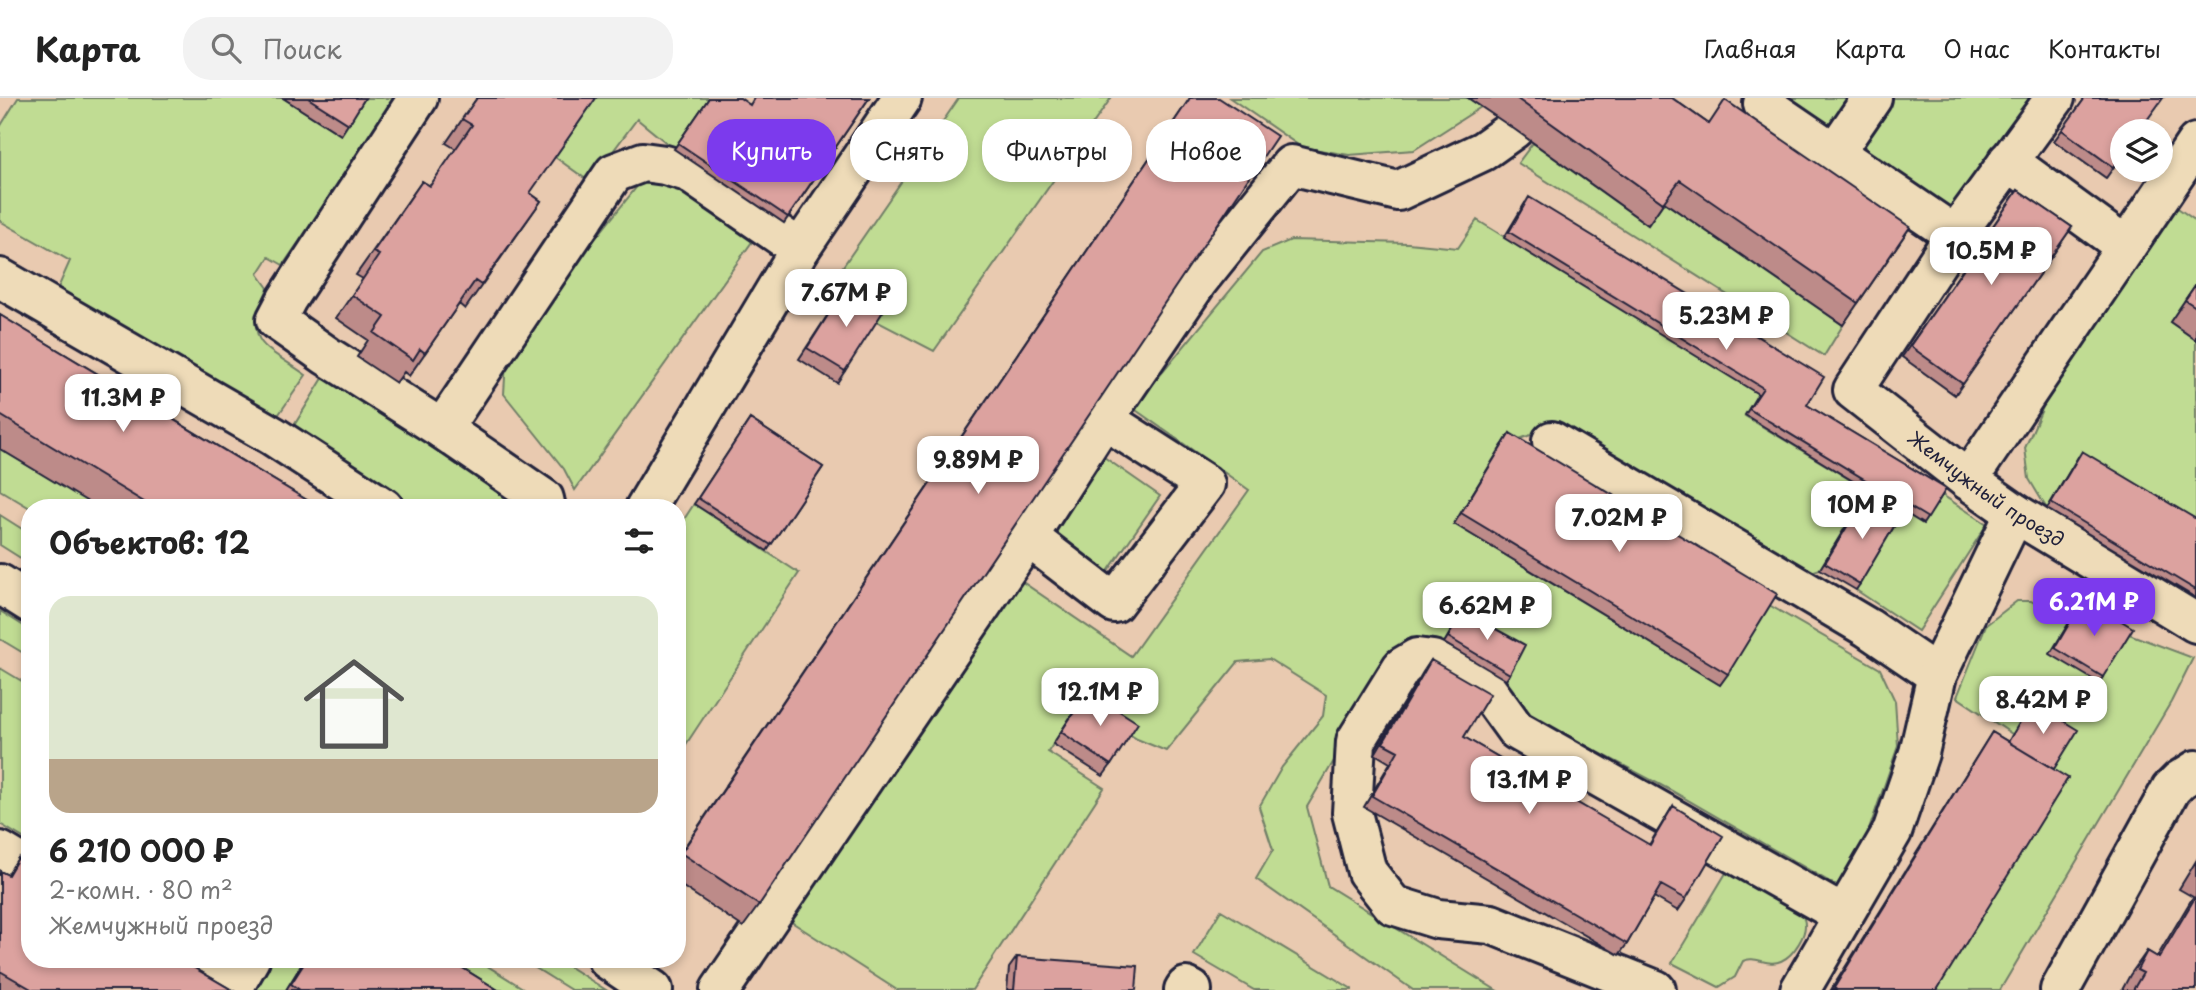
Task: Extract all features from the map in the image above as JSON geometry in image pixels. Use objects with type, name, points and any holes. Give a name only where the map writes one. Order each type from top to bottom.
[{"type":"street","points":[[418,98],[276,320],[544,499]]},
{"type":"street","points":[[650,499],[800,248],[902,98]]},
{"type":"street","points":[[1835,152],[1872,98]]},
{"type":"street","points":[[1763,104],[1955,235],[2055,98]]},
{"type":"street","points":[[1266,147],[1291,165],[1398,191],[1483,151],[1514,129]]},
{"type":"street","points":[[1968,481],[2126,247],[2184,184],[2196,143]]},
{"type":"street","points":[[2008,161],[2126,247]]},
{"type":"street","points":[[442,429],[614,173],[643,162],[688,172],[800,248]]},
{"type":"street","points":[[720,990],[1028,537],[1198,281],[1291,165]]},
{"type":"street","name":"Жемчужный проезд","points":[[1955,235],[1853,390],[1968,481],[2015,513],[2196,623]]},
{"type":"street","points":[[0,278],[273,436],[370,499]]},
{"type":"street","points":[[1028,537],[1114,603],[1205,484],[1104,419]]},
{"type":"street","points":[[1552,441],[1868,628],[1937,675]]},
{"type":"street","points":[[1800,990],[1892,832],[1919,753],[1937,675],[2015,513]]},
{"type":"street","points":[[0,584],[21,597]]},
{"type":"street","points":[[1656,990],[1491,924],[1438,919],[1393,905],[1367,872],[1352,813],[1356,741],[1402,667],[1417,658],[1433,660],[1487,690],[1516,730],[1843,915]]},
{"type":"street","points":[[2060,990],[2171,789],[2196,770]]},
{"type":"street","points":[[0,851],[21,864]]},
{"type":"street","points":[[196,968],[231,990],[244,968]]},
{"type":"street","points":[[620,968],[653,990]]},
{"type":"street","points":[[1184,990],[1186,987],[1192,990]]},
{"type":"green space","points":[[18,98],[283,98],[341,135],[342,98],[395,98],[364,148],[283,265],[269,257],[258,274],[268,288],[257,322],[257,333],[268,349],[306,375],[270,427],[54,297],[70,261],[0,221],[0,127]]},
{"type":"green space","points":[[596,98],[709,98],[674,149],[637,119],[590,182],[555,157]]},
{"type":"green space","points":[[959,98],[1111,98],[1096,119],[982,119],[982,182],[1052,182],[934,351],[838,298],[837,275],[901,182],[968,182],[968,119],[945,119]]},
{"type":"green space","points":[[1230,98],[1468,98],[1481,107],[1414,150],[1349,155],[1301,147],[1266,123],[1266,119],[1260,119]]},
{"type":"green space","points":[[1768,98],[1856,98],[1828,140]]},
{"type":"green space","points":[[1890,98],[2037,98],[1950,210],[1857,144]]},
{"type":"green space","points":[[1533,143],[1648,225],[1664,202],[1843,325],[1824,356],[1518,163]]},
{"type":"green space","points":[[643,179],[674,181],[759,232],[575,490],[564,469],[504,394],[506,361],[544,303]]},
{"type":"green space","points":[[2172,204],[2196,221],[2196,284],[2170,322],[2196,340],[2196,528],[2078,457],[2047,509],[2029,479],[2025,448],[2043,407]]},
{"type":"green space","points":[[1477,220],[1758,393],[1745,416],[1923,524],[1942,495],[1987,524],[1918,631],[1856,590],[1895,525],[1861,503],[1820,569],[1803,575],[1545,430],[1502,445],[1454,524],[1720,685],[1769,605],[1880,669],[1895,701],[1898,746],[1862,850],[1837,886],[1672,791],[1509,705],[1506,680],[1520,651],[1459,617],[1444,643],[1404,641],[1307,807],[1328,886],[1496,990],[1413,990],[1256,879],[1273,850],[1259,807],[1282,767],[1323,716],[1326,695],[1269,659],[1238,662],[1166,751],[1137,739],[1080,703],[1048,752],[1104,788],[972,990],[897,990],[790,921],[1018,579],[1131,656],[1249,490],[1133,408],[1262,252],[1291,240],[1408,243],[1458,248]]},
{"type":"green space","points":[[325,375],[515,499],[391,499],[287,437]]},
{"type":"green space","points":[[0,449],[84,499],[21,499],[21,503],[0,490]]},
{"type":"green space","points":[[1101,455],[1160,496],[1104,577],[1047,538]]},
{"type":"green space","points":[[694,504],[799,573],[686,744],[686,516]]},
{"type":"green space","points":[[0,515],[21,528],[21,558],[0,545]]},
{"type":"green space","points":[[2017,601],[2031,601],[2069,623],[2129,634],[2193,658],[2171,702],[2000,990],[1936,990],[2012,734],[1957,697],[1986,625]]},
{"type":"green space","points":[[0,611],[21,624],[21,652],[0,639]]},
{"type":"green space","points":[[0,668],[21,681],[21,837],[0,824]]},
{"type":"green space","points":[[1729,868],[1798,910],[1805,925],[1799,943],[1786,958],[1776,962],[1752,959],[1743,961],[1735,977],[1719,987],[1672,963]]},
{"type":"green space","points":[[1221,910],[1352,990],[1254,990],[1194,955]]},
{"type":"green space","points":[[256,968],[299,968],[286,990],[249,990]]},
{"type":"green space","points":[[413,968],[491,968],[526,990],[448,990]]},
{"type":"green space","points":[[536,968],[571,968],[606,990],[571,990]]},
{"type":"building","points":[[308,98],[365,98],[349,124]]},
{"type":"building","points":[[477,98],[596,98],[530,193],[541,201],[481,285],[475,281],[425,353],[420,349],[413,360],[374,333],[385,317],[352,295],[379,255],[373,252],[422,181],[430,186],[472,125],[462,119]]},
{"type":"building","points":[[709,98],[740,98],[750,105],[754,98],[869,98],[855,119],[850,119],[850,126],[836,146],[836,119],[707,119],[707,163],[678,143]]},
{"type":"building","points":[[1190,98],[1219,98],[1251,119],[1176,119]]},
{"type":"building","points":[[1516,98],[1672,98],[1709,124],[1725,100],[1910,227],[1858,303],[1680,180],[1663,203]]},
{"type":"building","points":[[2085,98],[2163,98],[2148,119],[2110,119],[2110,165],[2062,130]]},
{"type":"building","points":[[1266,129],[1277,136],[1266,152]]},
{"type":"building","points":[[1146,163],[1146,182],[1246,182],[759,905],[686,856],[686,846]]},
{"type":"building","points":[[736,182],[812,182],[788,217]]},
{"type":"building","points":[[2018,190],[2072,227],[1963,384],[1910,346]]},
{"type":"building","points":[[1529,197],[1824,377],[1807,405],[1946,489],[1928,518],[1749,409],[1763,388],[1509,232]]},
{"type":"building","points":[[2196,284],[2196,307],[2185,300]]},
{"type":"building","points":[[846,287],[884,310],[845,371],[807,348]]},
{"type":"building","points":[[0,315],[305,499],[139,499],[0,415]]},
{"type":"building","points":[[750,419],[823,467],[771,545],[698,498]]},
{"type":"building","points":[[1510,433],[1777,594],[1728,674],[1461,513]]},
{"type":"building","points":[[2082,451],[2196,519],[2196,590],[2051,503]]},
{"type":"building","points":[[1865,497],[1899,518],[1860,584],[1825,563]]},
{"type":"building","points":[[2084,598],[2133,628],[2103,677],[2055,648]]},
{"type":"building","points":[[1463,611],[1525,645],[1510,674],[1448,637]]},
{"type":"building","points":[[1431,660],[1490,694],[1464,737],[1650,845],[1673,806],[1723,836],[1686,899],[1661,885],[1627,944],[1372,796],[1398,751],[1383,743]]},
{"type":"building","points":[[1088,691],[1138,723],[1111,765],[1061,732]]},
{"type":"building","points":[[2032,702],[2078,730],[2054,769],[2008,742]]},
{"type":"building","points":[[1992,732],[2068,778],[1937,990],[1837,990],[1834,988]]},
{"type":"building","points":[[18,858],[21,860],[21,968],[194,968],[232,990],[33,990],[0,971],[0,871],[8,875]]},
{"type":"building","points":[[2196,896],[2196,990],[2133,990],[2143,973],[2137,970],[2147,951],[2159,958]]},
{"type":"building","points":[[1017,957],[1138,966],[1136,990],[1014,990]]},
{"type":"building","points":[[301,968],[463,968],[498,990],[300,990],[291,984]]}]
